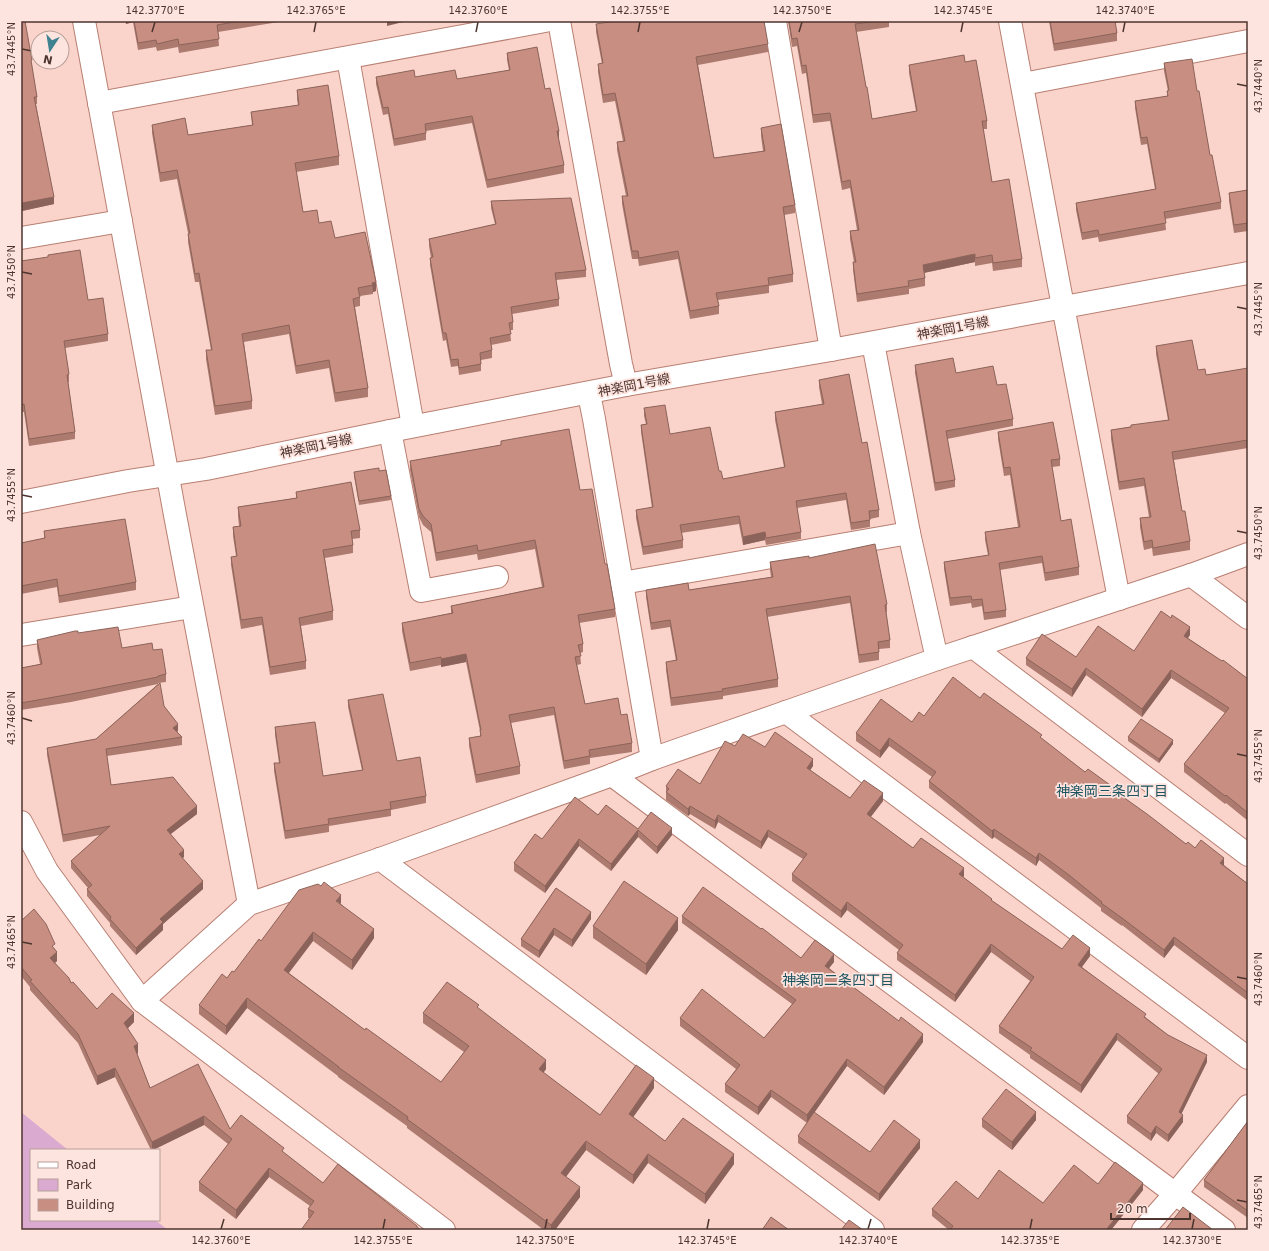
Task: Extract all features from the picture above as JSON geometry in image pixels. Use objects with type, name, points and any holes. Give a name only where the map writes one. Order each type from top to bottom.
[{"type":"street","points":[[84,21],[167,475],[249,904]]},
{"type":"street","points":[[99,104],[545,21]]},
{"type":"street","points":[[559,21],[626,386]]},
{"type":"street","points":[[775,21],[831,350]]},
{"type":"street","points":[[1010,21],[1119,599]]},
{"type":"street","points":[[1022,84],[1248,41]]},
{"type":"street","points":[[348,58],[412,426]]},
{"type":"street","points":[[21,238],[121,221]]},
{"type":"street","name":"神楽岡1号線","points":[[21,502],[128,481],[206,468],[412,426],[626,386],[831,350],[1248,273]]},
{"type":"street","points":[[874,342],[909,532],[937,659]]},
{"type":"street","points":[[589,394],[652,759]]},
{"type":"street","points":[[390,431],[421,591],[497,577]]},
{"type":"street","points":[[622,583],[909,532]]},
{"type":"street","points":[[142,1001],[249,904],[380,859],[612,775],[652,759],[937,659],[1191,575],[1248,554]]},
{"type":"street","points":[[1191,575],[1248,618]]},
{"type":"street","points":[[21,635],[192,607]]},
{"type":"street","points":[[973,647],[1248,856]]},
{"type":"street","points":[[786,712],[1248,1058]]},
{"type":"street","points":[[612,775],[1224,1230]]},
{"type":"street","points":[[21,822],[47,871],[142,1001],[444,1230]]},
{"type":"street","points":[[380,859],[873,1230]]},
{"type":"street","points":[[1143,1230],[1248,1106]]},
{"type":"green space","points":[[21,1112],[67,1149],[30,1149],[30,1221],[156,1221],[168,1230],[21,1230]]},
{"type":"building","points":[[21,21],[25,21],[30,49],[30,70],[33,70],[37,97],[34,97],[54,197],[22,203]]},
{"type":"building","points":[[134,21],[240,21],[217,25],[219,39],[179,45],[178,39],[157,44],[156,40],[138,43]]},
{"type":"building","points":[[615,21],[764,21],[768,44],[696,57],[714,158],[765,151],[761,128],[781,124],[795,205],[783,207],[793,274],[768,278],[769,285],[716,293],[719,306],[690,311],[678,251],[639,258],[638,251],[632,251],[622,196],[628,196],[617,142],[625,141],[615,93],[603,95],[598,64],[603,63],[596,24]]},
{"type":"building","points":[[789,21],[878,21],[855,24],[872,119],[917,111],[909,65],[964,55],[965,62],[976,60],[987,121],[982,121],[992,182],[1009,179],[1022,259],[993,263],[992,255],[975,258],[975,254],[923,265],[925,278],[908,281],[909,286],[857,294],[853,262],[856,262],[850,231],[859,230],[850,180],[842,182],[830,113],[813,115],[806,65],[802,66],[797,38],[792,39]]},
{"type":"building","points":[[1050,21],[1115,21],[1117,33],[1054,44]]},
{"type":"building","points":[[537,47],[545,89],[550,88],[564,165],[487,180],[472,116],[425,124],[426,133],[394,139],[388,107],[383,108],[376,77],[414,70],[415,77],[455,70],[457,79],[510,70],[507,53]]},
{"type":"building","points":[[1192,59],[1197,91],[1199,91],[1210,155],[1212,155],[1221,202],[1164,212],[1166,223],[1099,235],[1098,230],[1082,233],[1076,203],[1156,189],[1147,137],[1141,138],[1135,101],[1168,96],[1167,91],[1169,90],[1164,63]]},
{"type":"building","points":[[328,85],[339,156],[295,163],[303,212],[317,210],[319,223],[331,221],[335,238],[365,232],[376,282],[372,283],[373,285],[358,288],[360,297],[353,299],[368,388],[335,393],[329,360],[296,366],[289,325],[242,334],[252,401],[215,406],[206,350],[212,350],[199,273],[195,274],[188,234],[190,233],[177,170],[160,173],[152,125],[185,118],[188,135],[253,125],[251,112],[299,105],[297,90]]},
{"type":"building","points":[[1248,190],[1248,223],[1234,225],[1229,193]]},
{"type":"building","points":[[571,198],[586,270],[555,273],[559,299],[511,307],[513,322],[509,323],[511,334],[490,338],[492,350],[480,353],[481,364],[459,368],[458,359],[451,360],[446,333],[443,333],[430,258],[433,257],[429,239],[496,224],[491,201]]},
{"type":"building","points":[[80,250],[88,300],[103,298],[108,334],[64,341],[75,432],[29,439],[24,404],[21,405],[21,261]]},
{"type":"building","points":[[1192,340],[1198,370],[1205,369],[1206,375],[1248,368],[1248,440],[1172,452],[1182,511],[1185,511],[1190,541],[1153,548],[1152,540],[1144,542],[1140,518],[1151,517],[1144,478],[1119,482],[1111,430],[1131,427],[1131,425],[1169,420],[1156,346]]},
{"type":"building","points":[[953,358],[956,373],[993,366],[997,385],[1006,384],[1013,419],[946,431],[955,480],[935,483],[915,365]]},
{"type":"building","points":[[849,374],[862,443],[867,442],[879,510],[869,511],[870,520],[851,523],[846,493],[796,501],[801,532],[766,538],[765,532],[743,537],[739,516],[680,525],[683,540],[643,547],[636,510],[653,507],[641,425],[647,424],[644,408],[665,405],[670,434],[710,427],[719,471],[721,471],[723,479],[785,467],[775,412],[824,404],[819,380]]},
{"type":"building","points":[[1053,422],[1060,459],[1051,460],[1061,521],[1071,519],[1079,567],[1045,573],[1042,556],[999,563],[1006,610],[984,613],[982,599],[972,600],[971,596],[950,598],[944,562],[989,555],[985,532],[1020,527],[1010,467],[1004,468],[998,432]]},
{"type":"building","points":[[569,429],[580,490],[592,489],[605,564],[607,564],[615,609],[578,615],[583,644],[578,645],[581,656],[575,657],[585,704],[618,698],[621,715],[627,714],[632,743],[589,750],[590,756],[564,761],[554,707],[509,715],[520,766],[476,775],[469,738],[481,736],[481,730],[466,654],[410,663],[402,623],[453,613],[451,606],[544,587],[535,540],[478,551],[477,545],[436,553],[431,524],[423,516],[419,509],[410,461],[501,445],[501,441]]},
{"type":"building","points":[[379,468],[379,471],[386,470],[391,496],[359,501],[354,472]]},
{"type":"building","points":[[351,482],[360,530],[351,531],[353,545],[323,550],[333,611],[299,618],[306,661],[270,667],[262,617],[241,620],[231,557],[237,556],[233,527],[241,526],[238,507],[297,498],[296,492]]},
{"type":"building","points":[[125,519],[136,582],[59,596],[57,579],[21,586],[21,543],[45,538],[44,531]]},
{"type":"building","points":[[875,544],[887,604],[885,605],[890,640],[878,642],[879,652],[859,655],[850,596],[766,609],[778,679],[722,689],[723,691],[671,698],[666,662],[677,660],[670,620],[651,623],[646,590],[688,583],[689,590],[773,577],[770,562],[809,556],[809,558]]},
{"type":"building","points":[[1161,611],[1171,618],[1172,615],[1190,627],[1184,636],[1222,661],[1223,660],[1248,679],[1248,813],[1184,764],[1229,708],[1171,670],[1142,709],[1086,668],[1072,689],[1026,658],[1042,634],[1076,657],[1098,626],[1134,651]]},
{"type":"building","points":[[118,627],[122,648],[152,643],[153,650],[162,649],[166,674],[158,677],[21,703],[21,668],[42,664],[37,640],[75,631],[78,631],[78,633]]},
{"type":"building","points":[[953,677],[980,698],[984,693],[1042,735],[1040,737],[1085,772],[1088,769],[1110,785],[1109,787],[1186,844],[1188,842],[1195,848],[1201,840],[1224,858],[1220,863],[1248,884],[1248,993],[1174,937],[1164,950],[1101,903],[1102,902],[1069,875],[1039,853],[1036,858],[994,829],[992,831],[929,781],[936,772],[889,738],[880,751],[856,733],[881,699],[912,722],[919,712],[924,716]]},
{"type":"building","points":[[160,683],[164,706],[178,724],[173,728],[182,737],[106,749],[111,785],[173,777],[197,806],[167,830],[184,850],[179,854],[203,881],[160,919],[163,922],[136,948],[110,919],[111,917],[87,889],[92,885],[71,861],[110,826],[63,835],[47,748],[96,739]]},
{"type":"building","points":[[383,694],[397,761],[420,757],[426,796],[390,802],[391,809],[328,819],[329,824],[285,831],[274,763],[280,763],[275,727],[315,722],[323,776],[363,770],[348,700]]},
{"type":"building","points":[[1141,719],[1173,740],[1159,759],[1128,737]]},
{"type":"building","points":[[775,732],[813,759],[807,768],[850,798],[864,780],[883,793],[867,814],[913,848],[921,838],[964,868],[959,874],[992,899],[991,900],[1062,949],[1073,935],[1090,948],[1078,965],[1146,1014],[1144,1017],[1168,1035],[1207,1055],[1179,1112],[1183,1115],[1168,1135],[1156,1126],[1151,1134],[1127,1116],[1162,1069],[1117,1033],[1081,1085],[1030,1050],[1032,1048],[999,1026],[1034,977],[991,944],[955,995],[897,953],[903,945],[847,902],[841,911],[792,874],[807,854],[768,830],[761,842],[718,815],[715,821],[690,806],[688,809],[666,792],[669,789],[666,786],[678,769],[700,784],[725,741],[735,746],[743,734],[765,747]]},
{"type":"building","points":[[575,797],[598,815],[606,805],[638,829],[651,812],[672,828],[657,847],[638,830],[611,864],[579,839],[545,886],[514,863],[535,834],[542,839]]},
{"type":"building","points":[[624,881],[678,918],[646,964],[593,926]]},
{"type":"building","points":[[324,882],[341,895],[336,901],[374,929],[352,960],[313,932],[284,970],[365,1030],[366,1028],[441,1082],[469,1046],[423,1013],[447,982],[479,1005],[477,1007],[546,1060],[539,1069],[600,1115],[636,1065],[654,1078],[629,1114],[665,1141],[683,1118],[734,1154],[705,1194],[648,1154],[633,1175],[586,1141],[561,1173],[580,1187],[551,1225],[407,1119],[408,1117],[338,1067],[247,998],[226,1026],[199,1005],[222,974],[227,978],[232,971],[234,972],[259,939],[261,941],[299,890],[318,884],[321,886]]},
{"type":"building","points":[[703,887],[761,929],[762,928],[801,958],[815,940],[834,954],[825,966],[899,1021],[901,1017],[923,1034],[884,1087],[847,1059],[807,1115],[771,1090],[758,1107],[725,1084],[740,1065],[680,1018],[702,989],[764,1038],[796,1000],[682,916]]},
{"type":"building","points":[[556,888],[591,912],[572,940],[554,928],[539,951],[521,939]]},
{"type":"building","points":[[34,909],[46,924],[55,944],[52,946],[57,952],[50,958],[69,978],[71,983],[73,982],[97,1009],[112,993],[134,1013],[124,1023],[138,1044],[134,1046],[150,1088],[198,1064],[230,1129],[241,1115],[284,1148],[282,1151],[323,1183],[338,1164],[421,1230],[301,1230],[314,1212],[308,1209],[314,1201],[269,1168],[236,1210],[199,1182],[232,1139],[204,1116],[152,1142],[115,1068],[97,1076],[78,1034],[30,981],[32,980],[21,967],[21,921]]},
{"type":"building","points":[[1006,1089],[1036,1112],[1012,1142],[982,1119]]},
{"type":"building","points":[[814,1112],[870,1152],[894,1120],[920,1140],[879,1194],[798,1136]]},
{"type":"building","points":[[1248,1121],[1248,1211],[1204,1180]]},
{"type":"building","points":[[1115,1162],[1143,1183],[1106,1230],[950,1230],[953,1226],[932,1209],[956,1181],[978,1199],[999,1170],[1043,1203],[1074,1165],[1098,1184]]},
{"type":"building","points":[[1183,1207],[1213,1230],[1165,1230]]},
{"type":"building","points":[[771,1217],[789,1230],[762,1230]]},
{"type":"building","points":[[849,1220],[863,1230],[841,1230]]},
{"type":"district","name":"神楽岡三条四丁目","points":[[1112,791]]},
{"type":"district","name":"神楽岡二条四丁目","points":[[838,980]]}]
